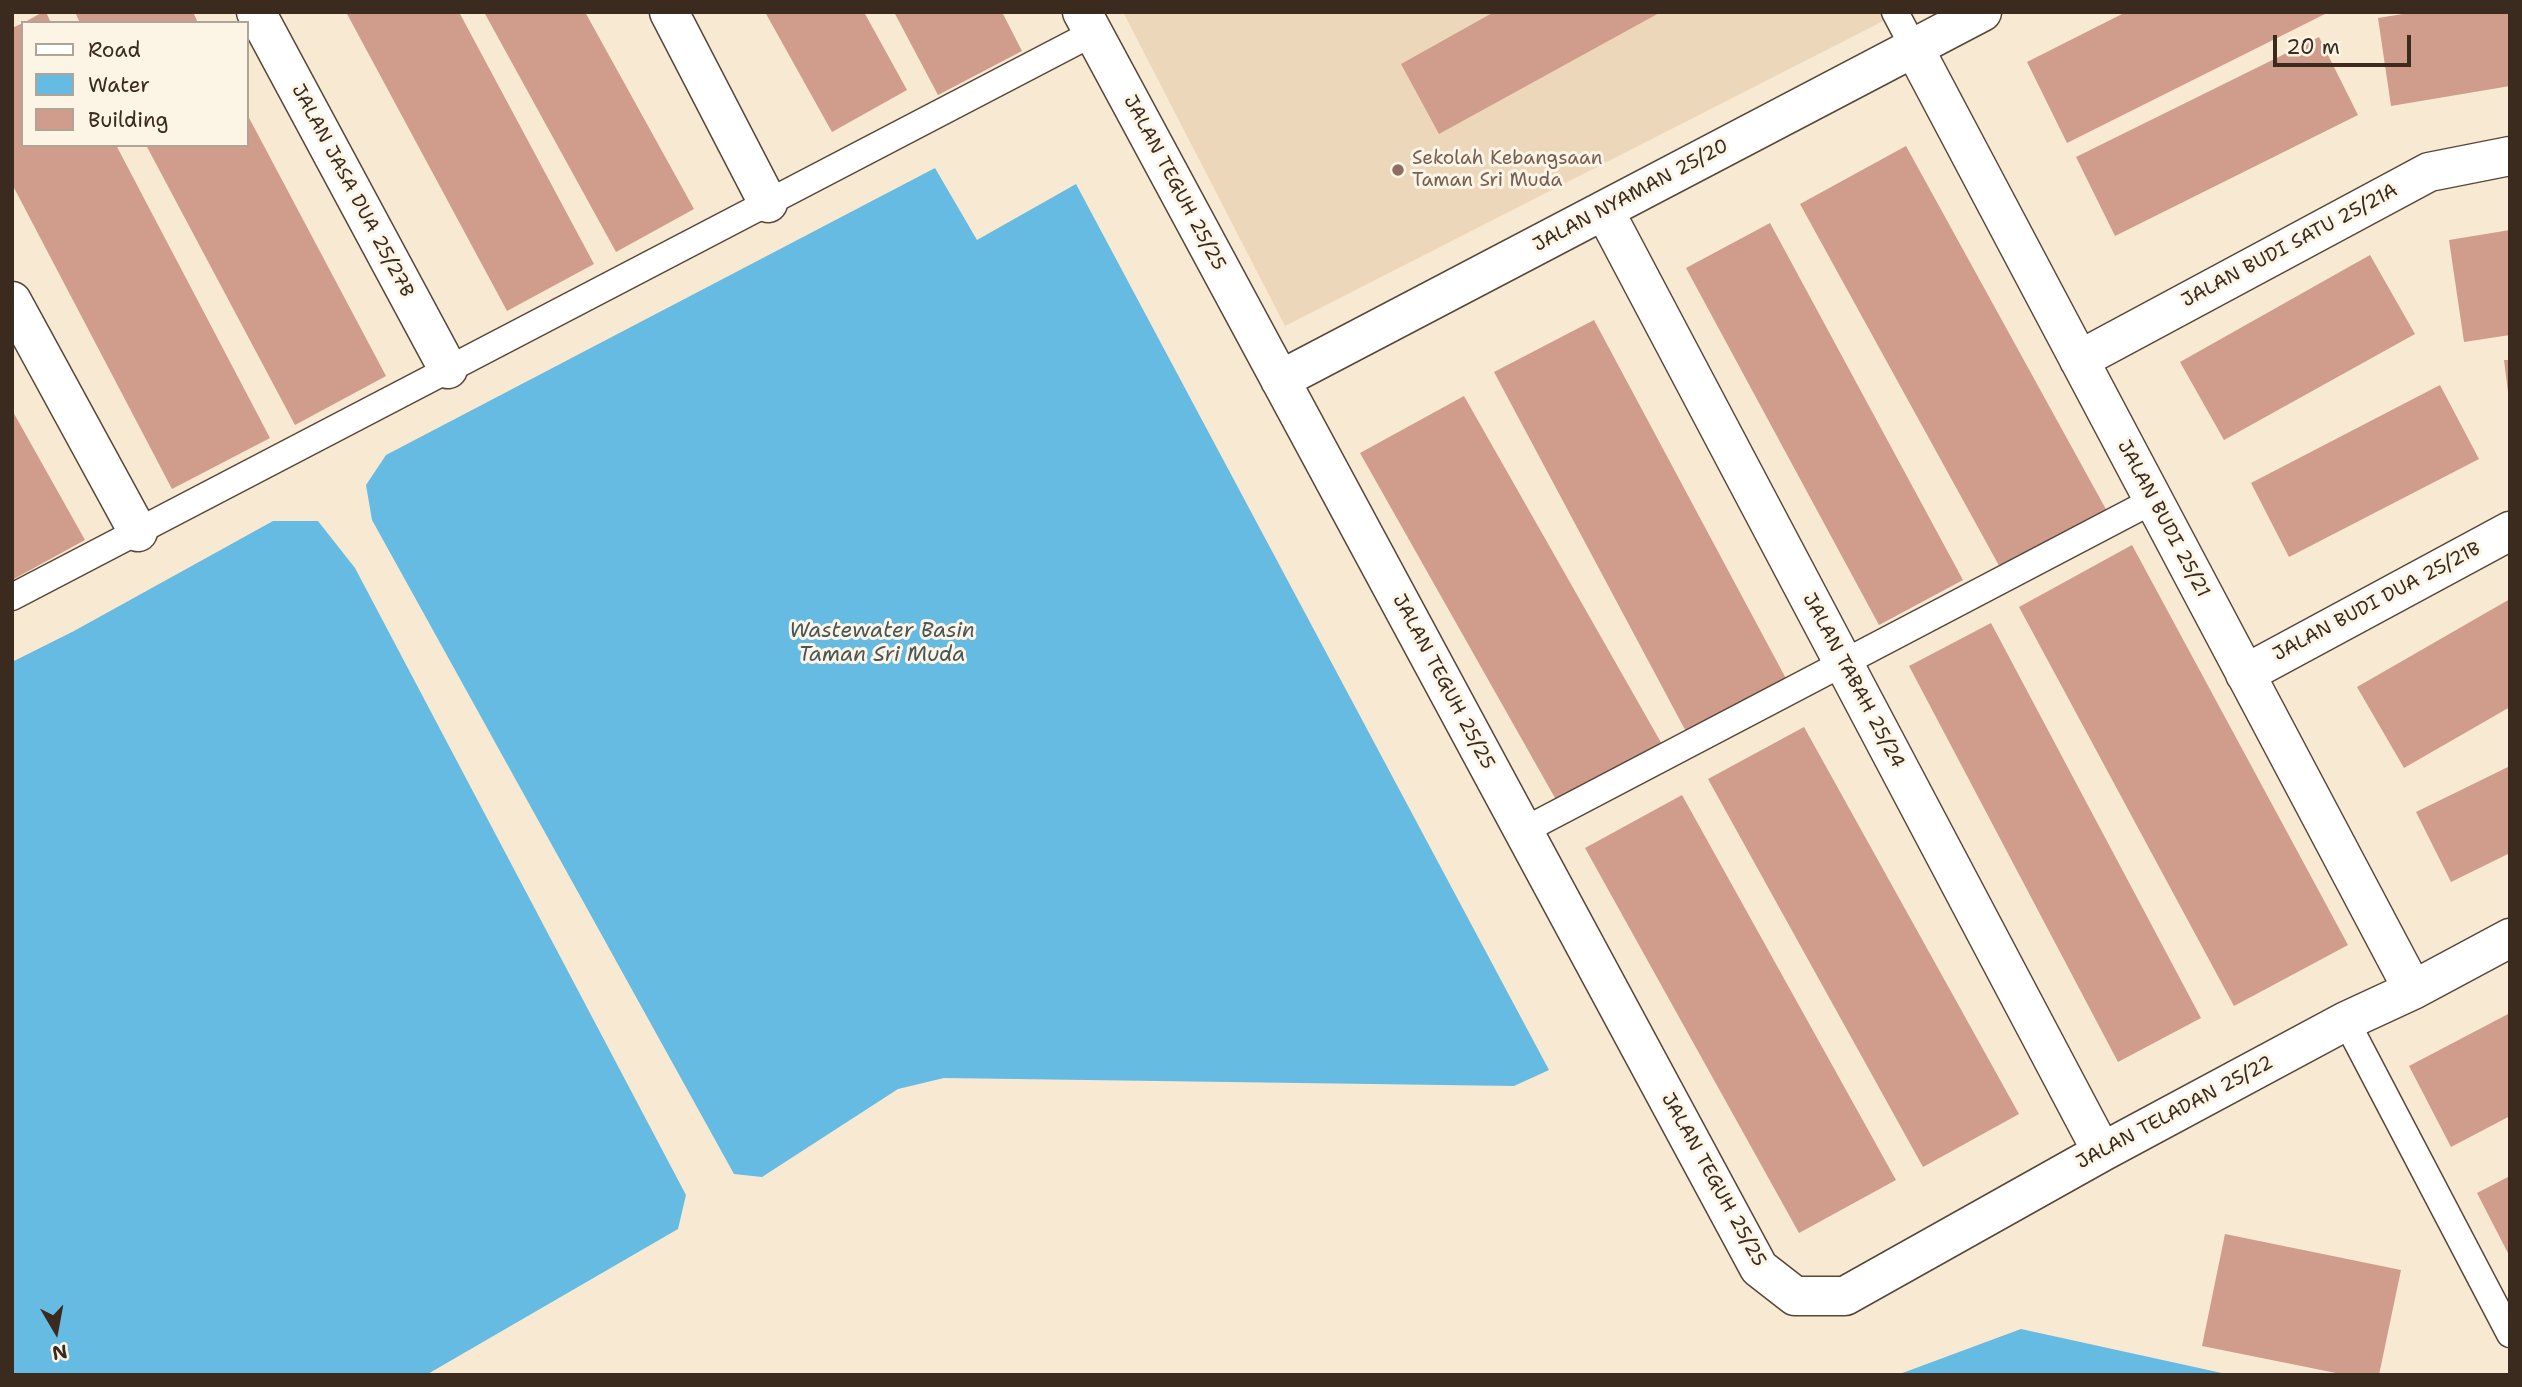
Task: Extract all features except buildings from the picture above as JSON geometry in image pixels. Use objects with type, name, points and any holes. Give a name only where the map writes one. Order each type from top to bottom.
[{"type":"street","name":"JALAN JASA DUA 25/27B","points":[[256,12],[448,369]]},
{"type":"street","points":[[669,12],[768,203]]},
{"type":"street","name":"JALAN NYAMAN 25/20","points":[[1280,380],[1982,12]]},
{"type":"street","name":"JALAN TEGUH 25/25","points":[[1088,22],[1759,1268],[1795,1296],[1845,1296]]},
{"type":"street","name":"JALAN BUDI 25/21","points":[[1914,48],[2413,990]]},
{"type":"street","name":"JALAN BUDI SATU 25/21A","points":[[2079,360],[2429,172],[2510,156]]},
{"type":"street","name":"JALAN TABAH 25/24","points":[[1604,210],[2102,1152]]},
{"type":"street","points":[[12,301],[138,531]]},
{"type":"street","name":"JALAN BUDI DUA 25/21B","points":[[2245,674],[2510,531]]},
{"type":"street","name":"JALAN TELADAN 25/22","points":[[1845,1296],[2102,1152],[2346,1021],[2413,990],[2510,939]]},
{"type":"lane","points":[[1895,12],[1914,48]]},
{"type":"lane","points":[[12,597],[768,203],[1088,22]]},
{"type":"lane","points":[[1523,831],[2154,500]]},
{"type":"lane","points":[[2346,1021],[2510,1334]]},
{"type":"shaded area","name":"Sekolah Kebangsaan Taman Sri Muda","points":[[1123,12],[1901,12],[1285,326]]},
{"type":"water","name":"Wastewater Basin Taman Sri Muda","points":[[935,168],[977,240],[1076,184],[1549,1070],[1514,1086],[944,1078],[898,1089],[762,1177],[734,1174],[372,520],[366,485],[386,455]]},
{"type":"water","points":[[273,521],[318,521],[355,568],[686,1195],[678,1229],[426,1375],[12,1375],[12,662],[74,631]]},
{"type":"water","points":[[2021,1329],[2231,1375],[1897,1375]]},
{"type":"place","name":"Sekolah Kebangsaan Taman Sri Muda","points":[[1398,170]]}]
